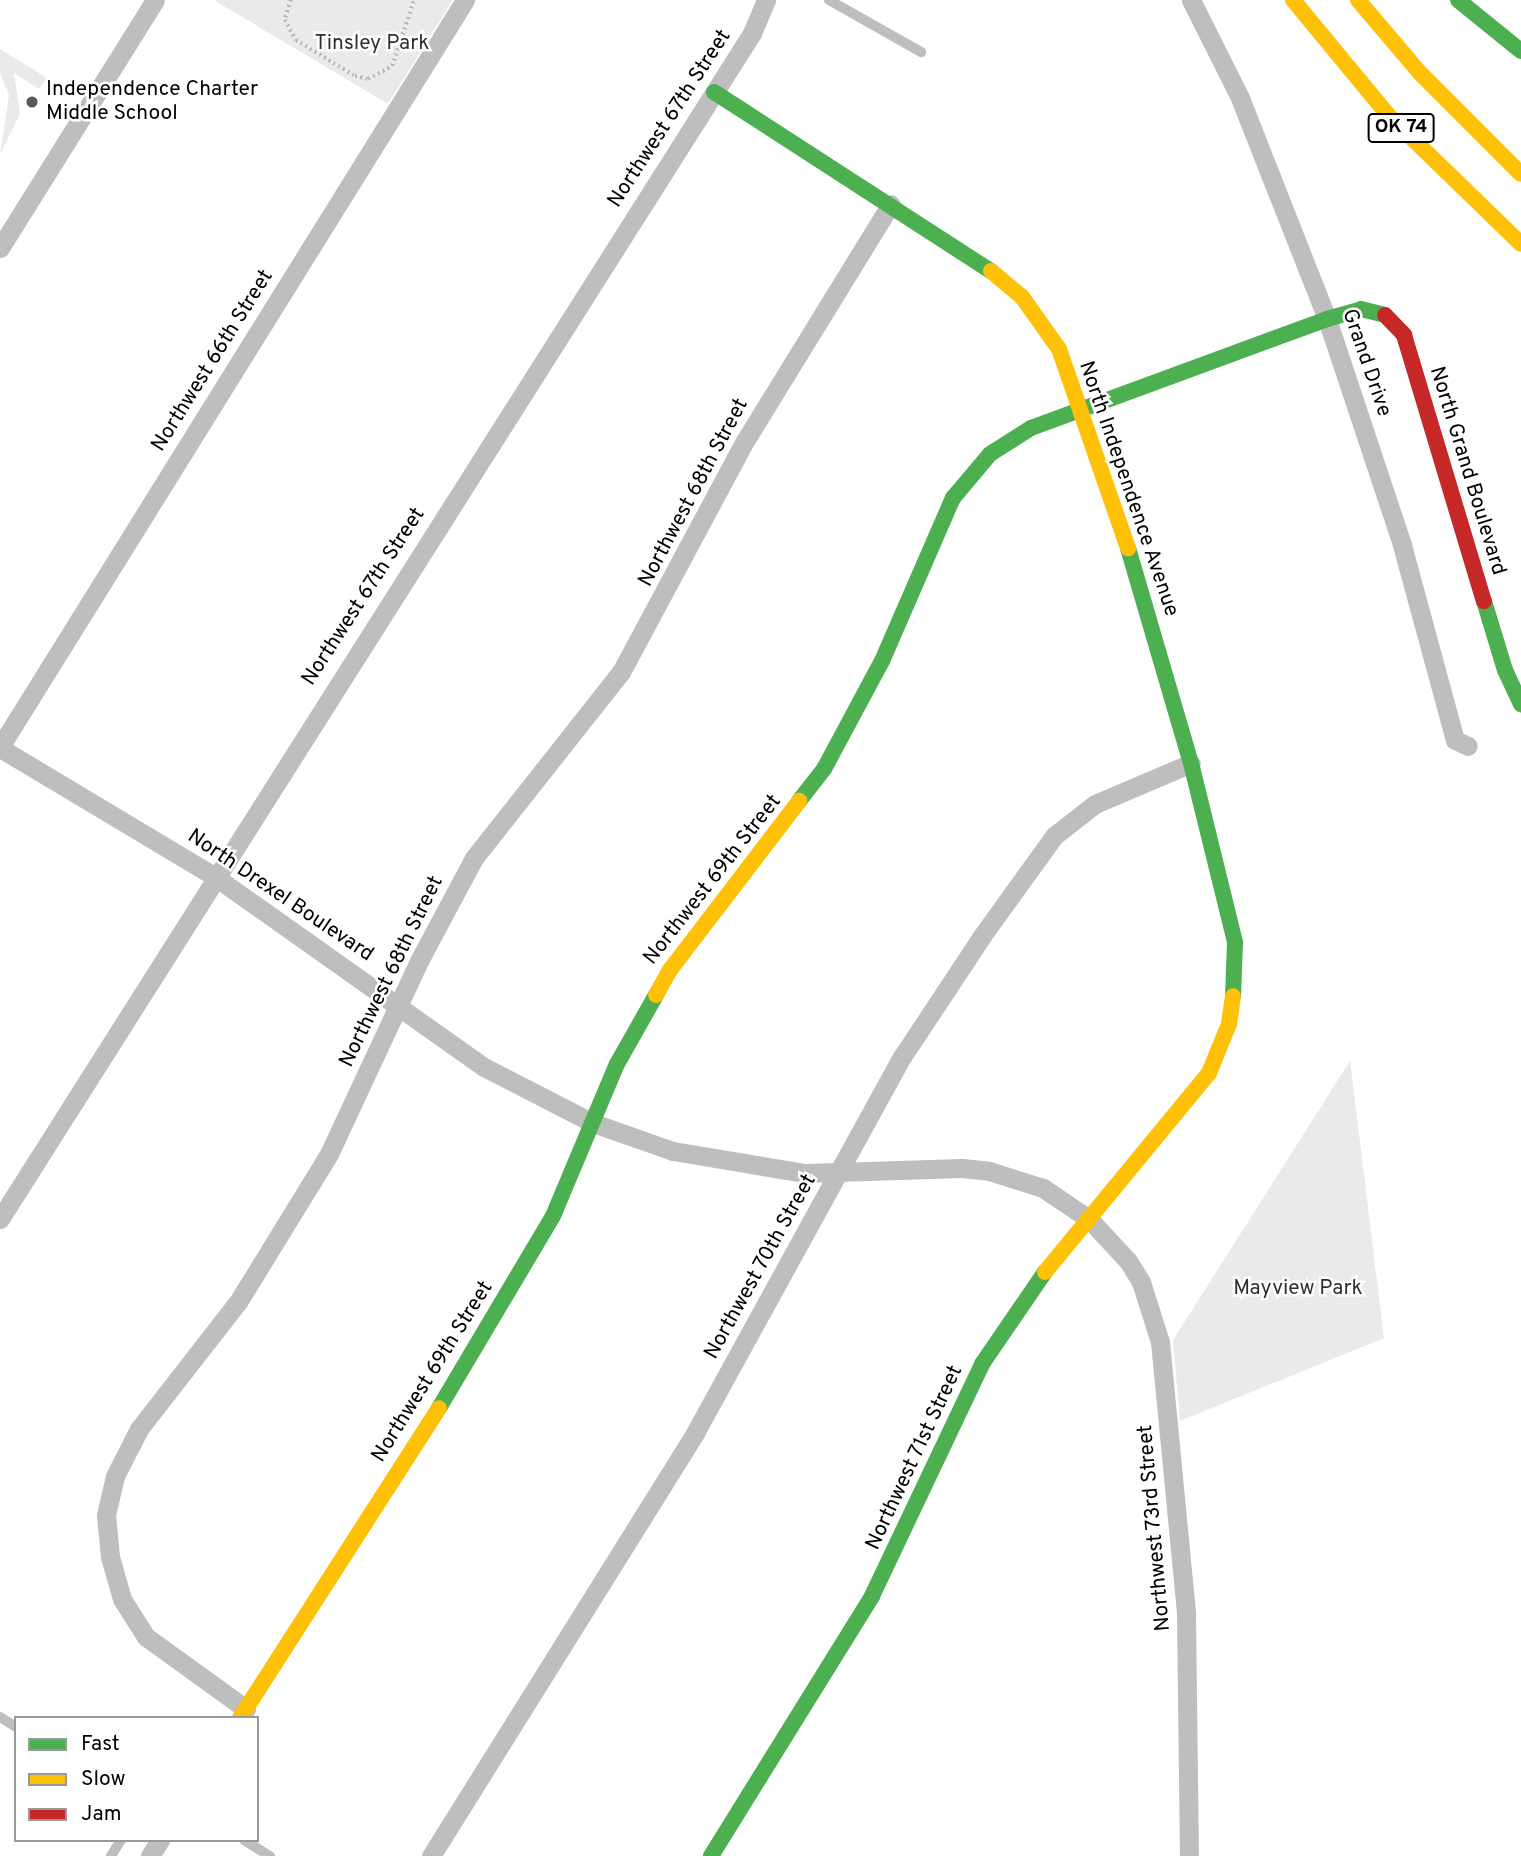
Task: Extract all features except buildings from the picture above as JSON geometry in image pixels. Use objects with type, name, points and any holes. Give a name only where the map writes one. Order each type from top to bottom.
[{"type":"main road","name":"OK 74","points":[[1293,0],[1388,115],[1521,244]]},
{"type":"main road","name":"OK 74","points":[[1358,0],[1419,72],[1521,174]]},
{"type":"main road","points":[[1458,0],[1521,51]]},
{"type":"main road","name":"North Independence Avenue","points":[[714,92],[976,257],[1022,297],[1059,349],[1083,410],[1142,589],[1191,763],[1235,942]]},
{"type":"main road","name":"North Grand Boulevard","points":[[1327,319],[1372,309],[1399,325],[1505,670],[1521,704]]},
{"type":"main road","name":"Northwest 69th Street","points":[[243,1713],[513,1285],[553,1216],[635,1028],[670,970],[824,769],[864,699],[935,534],[962,484],[1007,441],[1327,319]]},
{"type":"main road","name":"Northwest 71st Street","points":[[719,1853],[872,1596],[982,1364],[1034,1285],[1209,1073],[1229,1024],[1235,942]]},
{"type":"street","points":[[0,248],[155,0]]},
{"type":"street","name":"Northwest 66th Street","points":[[0,748],[465,0]]},
{"type":"street","name":"Northwest 67th Street","points":[[0,1219],[214,876],[714,92],[761,17],[766,0]]},
{"type":"street","name":"Grand Drive","points":[[1191,0],[1240,98],[1327,319],[1402,545],[1455,740],[1468,746]]},
{"type":"street","name":"Northwest 68th Street","points":[[243,1713],[146,1637],[122,1599],[110,1558],[106,1515],[115,1476],[139,1429],[238,1302],[329,1154],[399,1003],[474,858],[621,672],[745,441],[891,204]]},
{"type":"street","name":"North Drexel Boulevard","points":[[0,748],[214,876],[399,1003],[484,1067],[593,1123],[673,1151],[751,1167],[839,1173],[962,1168],[989,1171],[1043,1188],[1089,1219]]},
{"type":"street","name":"Northwest 70th Street","points":[[431,1856],[695,1433],[902,1057],[1054,836],[1095,804],[1191,763]]},
{"type":"street","name":"Northwest 73rd Street","points":[[1089,1219],[1128,1261],[1140,1282],[1160,1342],[1186,1614],[1189,1856]]},
{"type":"lane","points":[[829,0],[921,52]]},
{"type":"lane","points":[[247,1842],[270,1856]]},
{"type":"path","points":[[291,0],[285,20],[296,40],[355,76],[368,79],[392,66],[414,0]]},
{"type":"green space","name":"Tinsley Park","points":[[214,0],[453,0],[388,104]]},
{"type":"green space","points":[[0,49],[47,78],[39,89],[14,73],[20,114],[0,155],[9,95],[0,73]]},
{"type":"green space","name":"Mayview Park","points":[[1350,1061],[1384,1338],[1180,1421],[1173,1340]]},
{"type":"traffic: fast","points":[[1458,0],[1521,51]]},
{"type":"traffic: fast","points":[[714,92],[991,271]]},
{"type":"traffic: fast","points":[[799,801],[824,769],[882,661],[953,498],[990,454],[1031,428],[1327,319],[1361,309],[1385,315]]},
{"type":"traffic: fast","points":[[1128,548],[1191,763],[1235,942],[1233,996]]},
{"type":"traffic: fast","points":[[1484,601],[1505,670],[1521,704]]},
{"type":"traffic: fast","points":[[439,1408],[553,1216],[617,1064],[656,995]]},
{"type":"traffic: fast","points":[[711,1856],[872,1596],[982,1364],[1045,1272]]},
{"type":"traffic: slow","points":[[1293,0],[1388,115],[1521,244]]},
{"type":"traffic: slow","points":[[1358,0],[1419,72],[1521,174]]},
{"type":"traffic: slow","points":[[991,271],[1022,297],[1059,349],[1128,548]]},
{"type":"traffic: slow","points":[[656,995],[670,970],[799,801]]},
{"type":"traffic: slow","points":[[1045,1272],[1209,1073],[1229,1024],[1233,996]]},
{"type":"traffic: slow","points":[[241,1716],[439,1408]]},
{"type":"traffic: jam","points":[[1385,315],[1404,335],[1484,601]]},
{"type":"place","name":"Independence Charter Middle School","points":[[32,102]]}]
